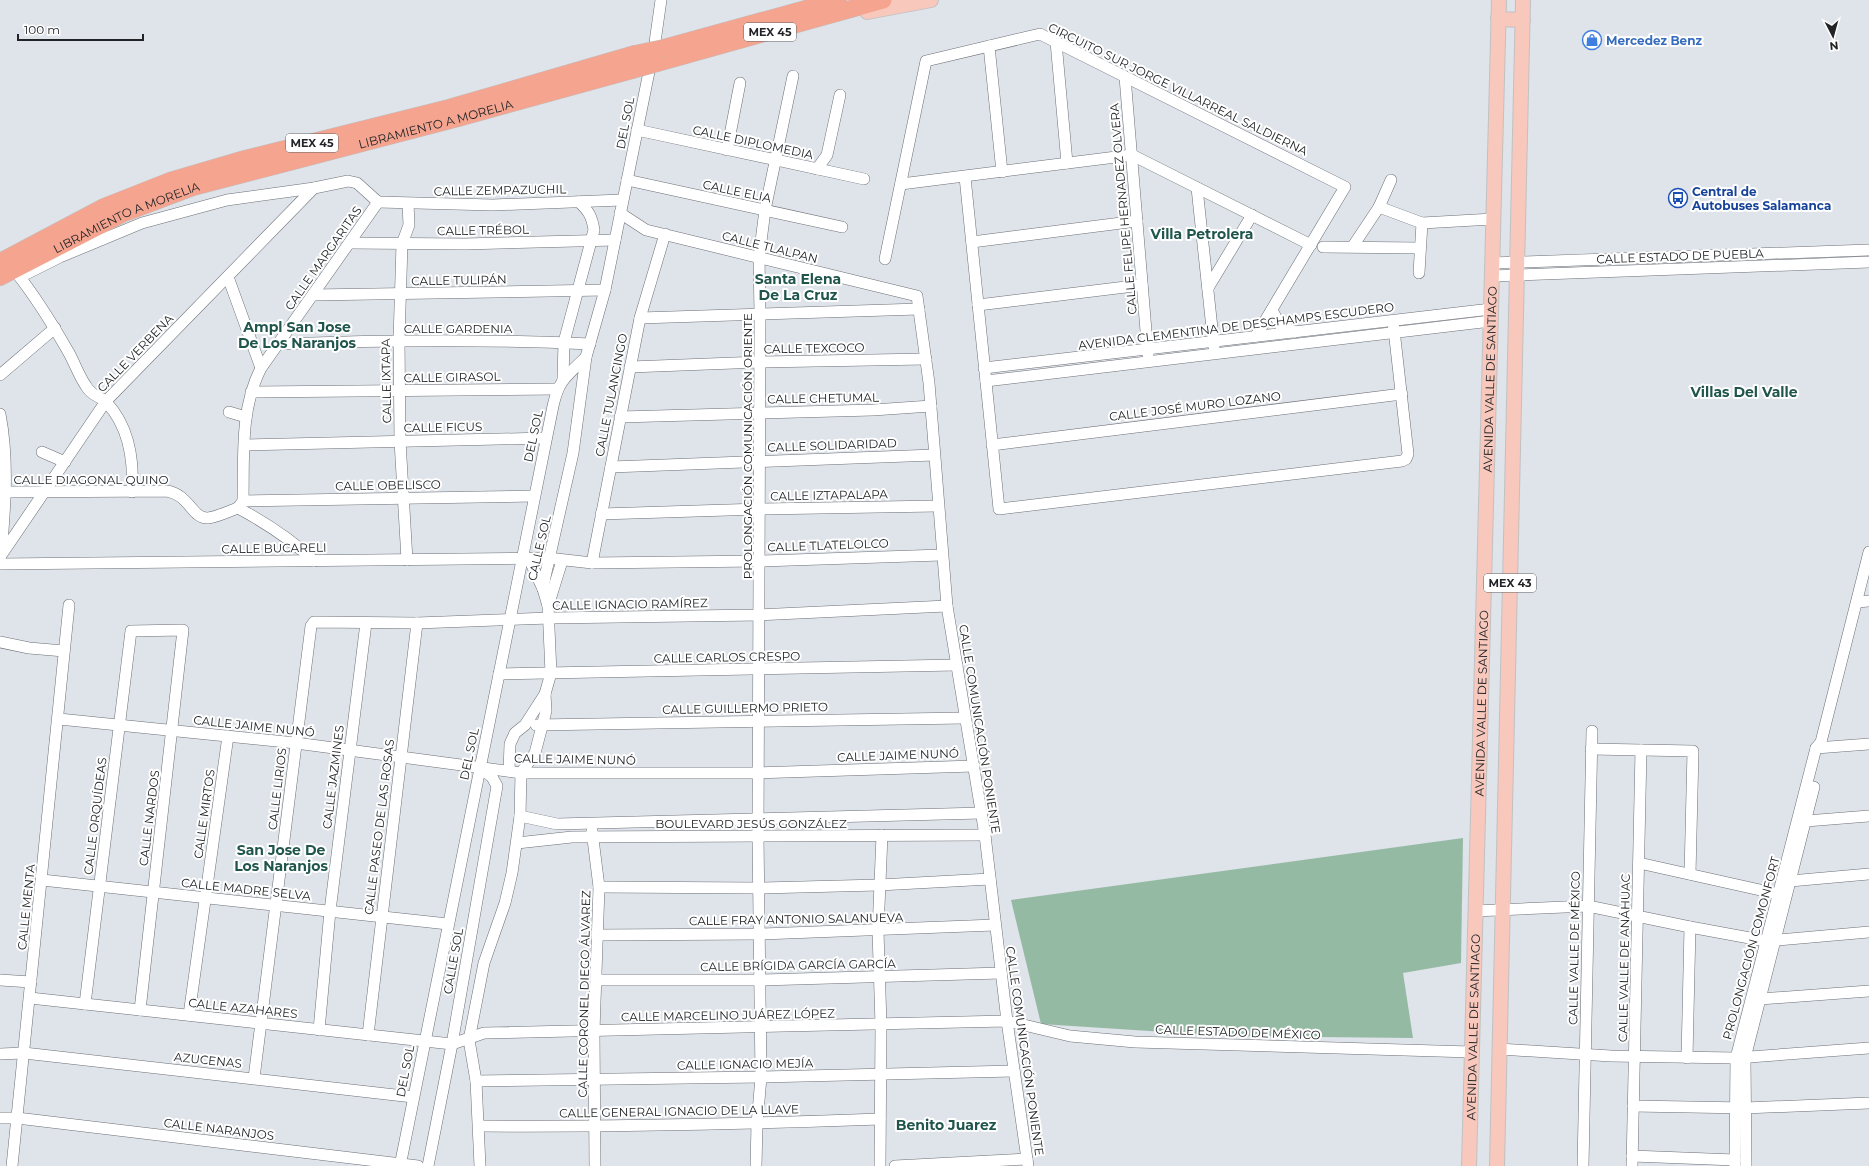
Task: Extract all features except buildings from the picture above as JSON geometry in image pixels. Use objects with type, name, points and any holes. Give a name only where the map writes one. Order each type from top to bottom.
[{"type":"highway","name":"LIBRAMIENTO A MORELIA","points":[[8,272],[104,207],[170,181],[238,161],[660,55],[793,12],[838,0]]},
{"type":"highway","name":"LIBRAMIENTO A MORELIA","points":[[660,55],[767,33],[883,0]]},
{"type":"main road","points":[[793,12],[826,0]]},
{"type":"main road","points":[[767,33],[931,0]]},
{"type":"main road","points":[[1498,7],[1524,8]]},
{"type":"main road","name":"AVENIDA VALLE DE SANTIAGO","points":[[1469,1166],[1498,7]]},
{"type":"main road","name":"AVENIDA VALLE DE SANTIAGO","points":[[1497,1166],[1524,8]]},
{"type":"street","name":"DEL SOL","points":[[590,344],[605,290],[636,130],[655,42],[661,0]]},
{"type":"street","name":"CIRCUITO SUR JORGE VILLARREAL SALDIERNA","points":[[901,184],[926,61],[1040,34],[1345,187],[1256,336]]},
{"type":"street","points":[[1056,42],[1067,163]]},
{"type":"street","points":[[988,46],[1002,172]]},
{"type":"street","name":"PROLONGACIÓN COMUNICACIÓN ORIENTE","points":[[756,1166],[756,1124],[761,1077],[758,888],[760,509],[759,257],[765,210],[793,76]]},
{"type":"street","name":"CALLE FELIPE HERNADEZ OLVERA","points":[[1125,77],[1148,362]]},
{"type":"street","points":[[727,150],[740,83]]},
{"type":"street","points":[[817,169],[827,155],[840,95]]},
{"type":"street","name":"CALLE DIPLOMEDIA","points":[[636,130],[864,179]]},
{"type":"street","points":[[885,259],[901,184],[1132,155],[1311,245]]},
{"type":"street","points":[[965,177],[999,509],[1394,462],[1406,459],[1408,454],[1393,320]]},
{"type":"street","name":"CALLE ELIA","points":[[627,180],[842,227]]},
{"type":"street","points":[[1353,246],[1379,207],[1391,180]]},
{"type":"street","points":[[132,492],[133,472],[131,453],[125,434],[117,417],[106,401],[94,396],[86,386],[55,328],[8,272],[80,248],[142,223],[227,200],[314,188],[348,181],[361,186],[378,202]]},
{"type":"street","name":"CALLE VERBENA","points":[[0,557],[46,492],[106,401],[314,188]]},
{"type":"street","points":[[1197,188],[1215,354]]},
{"type":"street","name":"CALLE ZEMPAZUCHIL","points":[[378,202],[408,204],[493,205],[622,200]]},
{"type":"street","name":"CALLE MARGARITAS","points":[[240,504],[246,417],[251,392],[261,368],[378,202]]},
{"type":"street","name":"DEL SOL","points":[[400,1165],[509,619],[526,559],[534,496],[546,438],[560,384],[564,342],[594,230],[592,219],[587,210],[579,202]]},
{"type":"street","name":"CALLE IXTAPA","points":[[407,560],[400,441],[399,340],[402,244],[409,225],[408,204]]},
{"type":"street","points":[[1379,207],[1422,223],[1493,220]]},
{"type":"street","name":"CALLE TLALPAN","points":[[620,213],[646,230],[917,296]]},
{"type":"street","points":[[1208,288],[1252,215]]},
{"type":"street","points":[[972,242],[1137,221]]},
{"type":"street","points":[[1419,273],[1422,223]]},
{"type":"street","name":"CALLE TULANCINGO","points":[[592,563],[640,318],[665,234]]},
{"type":"street","name":"CALLE TRÉBOL","points":[[350,242],[402,244],[615,240]]},
{"type":"street","points":[[1323,247],[1353,246],[1420,248]]},
{"type":"street","name":"CALLE ESTADO DE PUEBLA","points":[[1492,270],[1869,250]]},
{"type":"street","name":"CALLE ESTADO DE PUEBLA","points":[[1517,269],[1869,262]]},
{"type":"street","points":[[228,276],[261,368]]},
{"type":"street","points":[[978,305],[1142,285]]},
{"type":"street","name":"CALLE TULIPÁN","points":[[313,295],[605,290]]},
{"type":"street","name":"CALLE COMUNICACIÓN PONIENTE","points":[[917,296],[931,406],[947,606],[982,813],[1007,1021],[1028,1162]]},
{"type":"street","points":[[640,318],[919,309]]},
{"type":"street","points":[[1272,310],[1280,325],[1296,332]]},
{"type":"street","name":"AVENIDA CLEMENTINA DE DESCHAMPS ESCUDERO","points":[[984,368],[1393,320],[1491,315]]},
{"type":"street","name":"AVENIDA CLEMENTINA DE DESCHAMPS ESCUDERO","points":[[986,381],[1395,333],[1491,315]]},
{"type":"street","points":[[0,375],[55,328]]},
{"type":"street","name":"CALLE GARDENIA","points":[[278,344],[399,340],[564,342],[590,344]]},
{"type":"street","name":"CALLE SOL","points":[[509,771],[510,744],[515,733],[525,725],[545,694],[551,673],[550,618],[543,589],[548,558],[562,507],[573,453],[586,357],[590,344]]},
{"type":"street","points":[[560,384],[586,357]]},
{"type":"street","name":"CALLE TEXCOCO","points":[[630,367],[760,362],[926,359]]},
{"type":"street","name":"CALLE GIRASOL","points":[[251,392],[399,390],[560,384]]},
{"type":"street","name":"CALLE JOSÉ MURO LOZANO","points":[[992,444],[1402,394]]},
{"type":"street","name":"CALLE CHETUMAL","points":[[620,417],[760,412],[866,411],[931,406]]},
{"type":"street","points":[[229,412],[246,417]]},
{"type":"street","points":[[0,414],[5,454],[6,492],[0,563]]},
{"type":"street","name":"CALLE FICUS","points":[[245,445],[546,438]]},
{"type":"street","points":[[42,452],[65,462]]},
{"type":"street","name":"CALLE SOLIDARIDAD","points":[[611,467],[934,455]]},
{"type":"street","name":"CALLE DIAGONAL QUINO","points":[[6,492],[176,492],[184,497],[197,515],[202,518],[209,518],[240,504]]},
{"type":"street","name":"CALLE OBELISCO","points":[[240,504],[403,498],[534,496]]},
{"type":"street","points":[[240,504],[299,546],[314,561]]},
{"type":"street","name":"CALLE IZTAPALAPA","points":[[601,514],[760,509],[938,506]]},
{"type":"street","name":"PROLONGACIÓN COMONFORT","points":[[1740,1058],[1760,999],[1778,894],[1820,746],[1869,552]]},
{"type":"street","name":"CALLE TLATELOLCO","points":[[548,558],[562,561],[592,563],[759,561],[942,554]]},
{"type":"street","name":"CALLE BUCARELI","points":[[0,563],[548,558]]},
{"type":"street","points":[[526,559],[543,589]]},
{"type":"street","points":[[548,606],[562,561]]},
{"type":"street","points":[[1856,602],[1869,601]]},
{"type":"street","name":"CALLE MENTA","points":[[12,1166],[59,719],[69,605]]},
{"type":"street","name":"CALLE IGNACIO RAMÍREZ","points":[[314,622],[416,623],[550,618],[759,615],[947,606]]},
{"type":"street","name":"CALLE LIRIOS","points":[[254,1078],[311,626],[314,622]]},
{"type":"street","name":"CALLE JAZMINES","points":[[319,1030],[330,911],[366,623]]},
{"type":"street","name":"CALLE PASEO DE LAS ROSAS","points":[[368,1035],[416,623]]},
{"type":"street","name":"CALLE NARDOS","points":[[131,631],[183,630],[140,1010]]},
{"type":"street","name":"CALLE ORQUÍDEAS","points":[[85,1004],[131,631]]},
{"type":"street","points":[[0,642],[29,648],[64,650]]},
{"type":"street","name":"CALLE CARLOS CRESPO","points":[[499,674],[957,665]]},
{"type":"street","points":[[480,1166],[476,1081],[469,1040],[484,963],[505,903],[517,843],[520,816],[521,773],[535,753],[546,711],[545,694]]},
{"type":"street","name":"CALLE GUILLERMO PRIETO","points":[[525,725],[965,718]]},
{"type":"street","name":"CALLE JAIME NUNÓ","points":[[59,719],[296,743],[521,773],[758,773],[974,766]]},
{"type":"street","name":"CALLE VALLE DE MÉXICO","points":[[1583,1166],[1592,731]]},
{"type":"street","name":"CALLE MIRTOS","points":[[189,1015],[228,736]]},
{"type":"street","points":[[1820,746],[1869,744]]},
{"type":"street","name":"PROLONGACIÓN COMONFORT","points":[[1735,1163],[1740,1108],[1740,1058],[1770,940],[1790,881],[1806,821],[1820,746]]},
{"type":"street","points":[[1591,749],[1693,751],[1690,874]]},
{"type":"street","name":"CALLE VALLE DE ANÁHUAC","points":[[1632,1161],[1641,750]]},
{"type":"street","name":"CALLE SOL","points":[[428,1166],[452,1044],[497,786],[492,777],[480,767]]},
{"type":"street","name":"BOULEVARD JESÚS GONZÁLEZ","points":[[520,816],[557,824],[982,813]]},
{"type":"street","points":[[1806,821],[1869,816]]},
{"type":"street","name":"CALLE CORONEL DIEGO ÁLVAREZ","points":[[591,823],[599,887],[594,1031],[595,1166]]},
{"type":"street","points":[[557,824],[572,837]]},
{"type":"street","points":[[880,1166],[881,1025],[878,977],[878,931],[882,835]]},
{"type":"street","name":"BOULEVARD JESÚS GONZÁLEZ","points":[[517,843],[572,837],[985,835]]},
{"type":"street","points":[[1639,863],[1778,894]]},
{"type":"street","points":[[1790,881],[1869,874]]},
{"type":"street","points":[[599,887],[758,888],[879,885],[990,879]]},
{"type":"street","name":"CALLE MADRE SELVA","points":[[42,880],[448,924]]},
{"type":"street","points":[[1475,911],[1588,906],[1690,927],[1770,940],[1869,932]]},
{"type":"street","name":"CALLE FRAY ANTONIO SALANUEVA","points":[[597,934],[759,934],[878,931],[995,925]]},
{"type":"street","points":[[1687,1058],[1690,927]]},
{"type":"street","name":"CALLE BRÍGIDA GARCÍA GARCÍA","points":[[596,980],[760,980],[1001,973]]},
{"type":"street","points":[[0,980],[31,982]]},
{"type":"street","points":[[1760,999],[1869,991]]},
{"type":"street","name":"CALLE AZAHARES","points":[[30,998],[452,1044]]},
{"type":"street","name":"CALLE MARCELINO JUÁREZ LÓPEZ","points":[[452,1044],[469,1040],[484,1033],[760,1028],[1007,1021]]},
{"type":"street","name":"CALLE ESTADO DE MÉXICO","points":[[1007,1021],[1070,1036],[1135,1042],[1471,1052]]},
{"type":"street","points":[[1500,1049],[1634,1057],[1740,1058],[1869,1048]]},
{"type":"street","name":"AZUCENAS","points":[[0,1054],[24,1053],[413,1097]]},
{"type":"street","name":"CALLE IGNACIO MEJÍA","points":[[476,1081],[761,1077],[1014,1071]]},
{"type":"street","points":[[1633,1106],[1740,1108],[1869,1103]]},
{"type":"street","name":"PROLONGACIÓN COMONFORT","points":[[1740,1108],[1746,1166]]},
{"type":"street","name":"CALLE NARANJOS","points":[[0,1118],[17,1118],[418,1166]]},
{"type":"street","name":"CALLE GENERAL IGNACIO DE LA LLAVE","points":[[479,1126],[595,1127],[756,1124],[880,1119]]},
{"type":"street","points":[[1632,1161],[1735,1163]]},
{"type":"street","points":[[895,1166],[1028,1162]]},
{"type":"green space","points":[[1463,838],[1461,963],[1403,973],[1413,1038],[1227,1036],[1041,1024],[1011,900]]},
{"type":"place","name":"Mercedez Benz","points":[[1592,40]]},
{"type":"place","name":"Central de Autobuses Salamanca","points":[[1678,198]]},
{"type":"district","name":"Villa Petrolera","points":[[1202,234]]},
{"type":"district","name":"Santa Elena De La Cruz","points":[[798,288]]},
{"type":"district","name":"Ampl San Jose De Los Naranjos","points":[[297,336]]},
{"type":"district","name":"Villas Del Valle","points":[[1744,392]]},
{"type":"district","name":"San Jose De Los Naranjos","points":[[281,858]]},
{"type":"district","name":"Benito Juarez","points":[[946,1125]]}]
